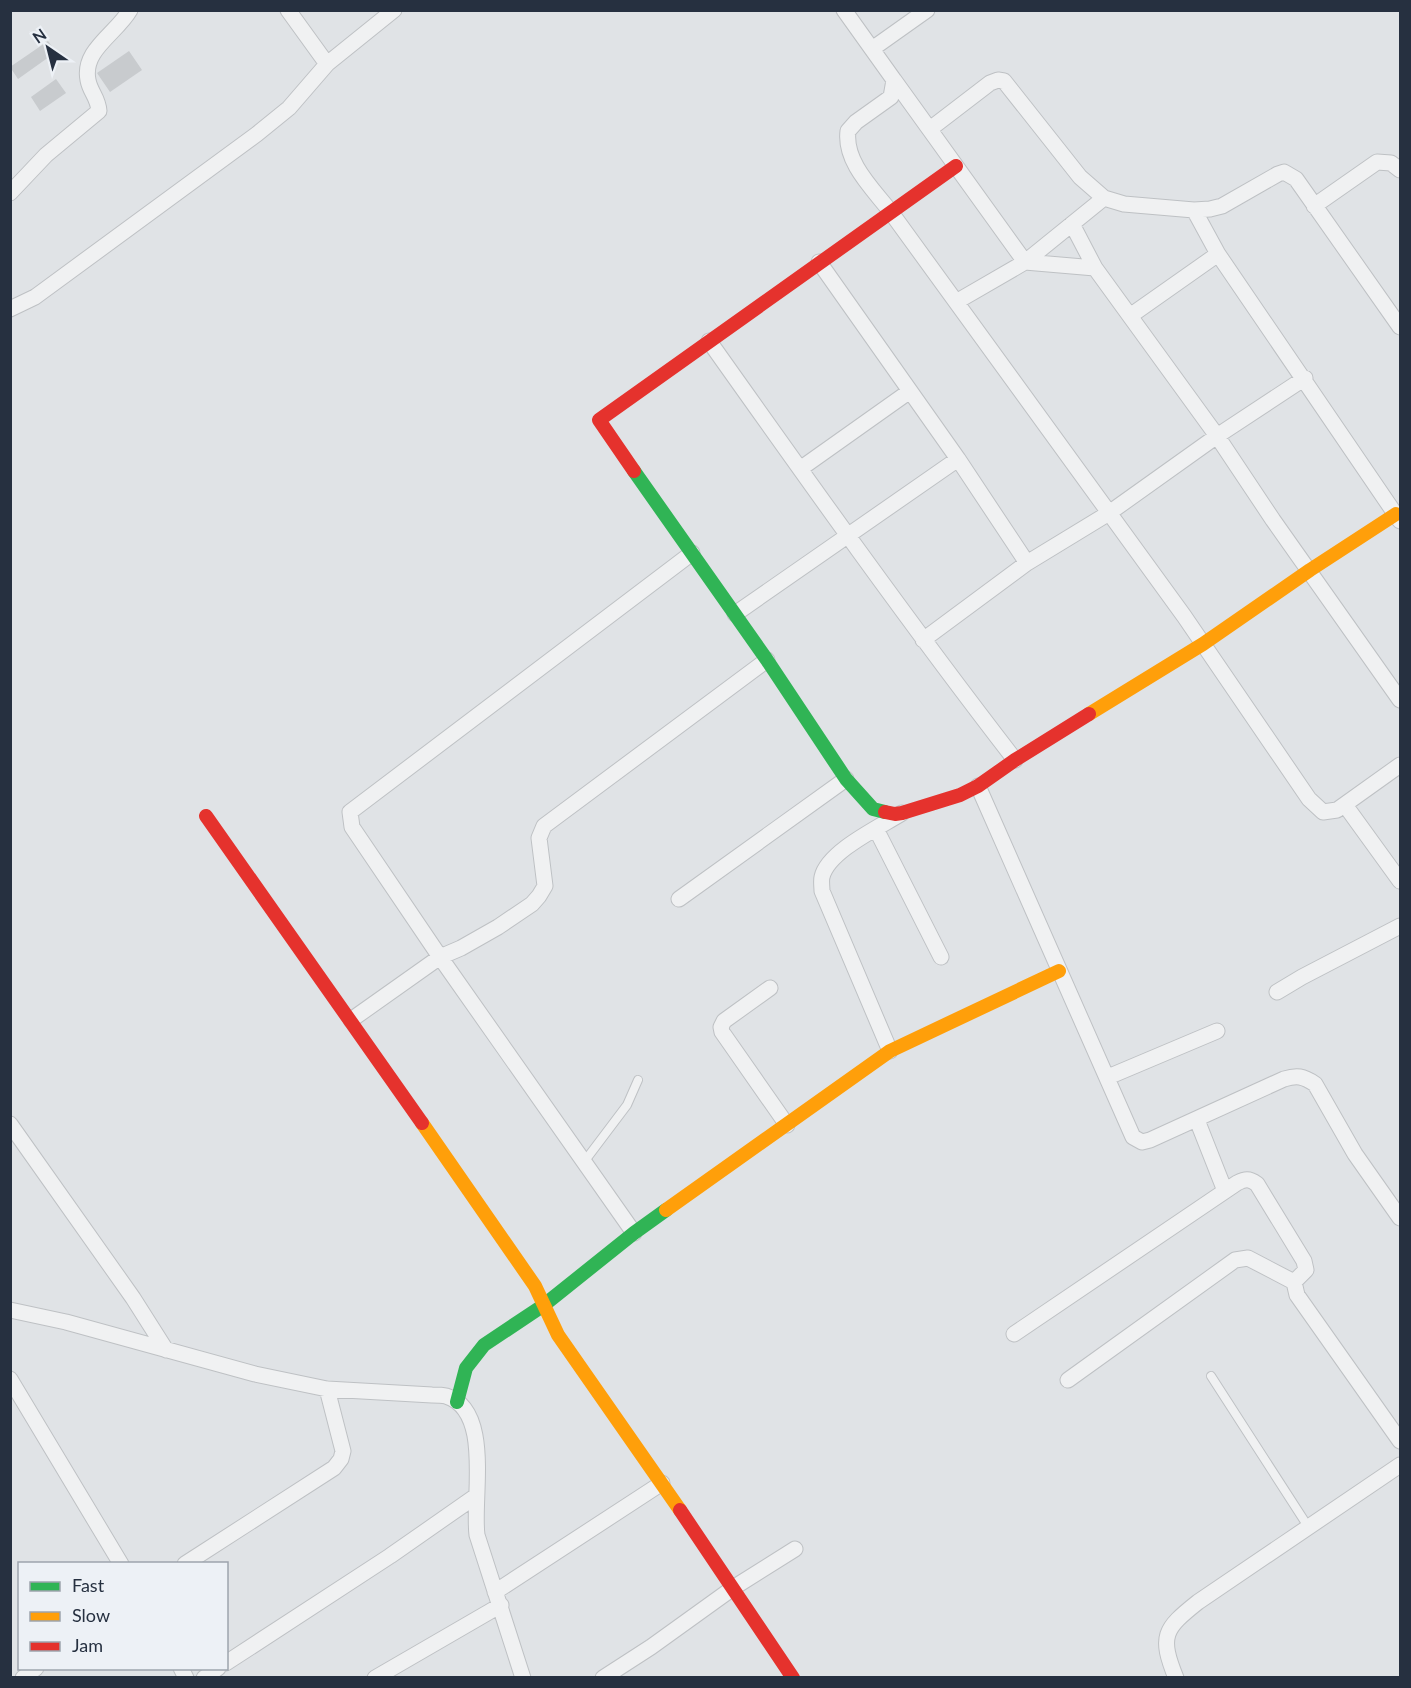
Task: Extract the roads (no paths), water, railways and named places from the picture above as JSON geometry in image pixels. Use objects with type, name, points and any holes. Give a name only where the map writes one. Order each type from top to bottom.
[{"type":"street","points":[[10,193],[46,154],[99,111],[98,100],[88,82],[87,69],[90,56],[130,10]]},
{"type":"street","points":[[288,10],[327,64]]},
{"type":"street","points":[[10,309],[35,297],[257,134],[289,108],[327,64],[394,10]]},
{"type":"street","points":[[844,10],[1024,262],[1095,268]]},
{"type":"street","points":[[872,49],[927,10]]},
{"type":"street","points":[[894,80],[891,97],[856,122],[848,131],[847,138],[852,159],[1203,644],[1317,809],[1329,813],[1345,806],[1401,765]]},
{"type":"street","points":[[930,129],[990,83],[998,80],[1004,81],[1080,177],[1104,198],[1125,204],[1194,210],[1222,206],[1271,177],[1284,172],[1296,179],[1401,327]]},
{"type":"street","points":[[1314,206],[1377,162],[1391,163],[1401,170]]},
{"type":"street","points":[[956,166],[599,420],[767,660],[846,779],[873,809],[895,814],[960,795],[978,786],[1015,760],[1203,644],[1310,570],[1398,517],[1218,254],[1194,210]]},
{"type":"street","points":[[956,302],[1024,262],[1104,198]]},
{"type":"street","points":[[1071,224],[1095,268],[1217,436],[1273,520],[1401,700]]},
{"type":"street","points":[[1130,316],[1218,254]]},
{"type":"street","points":[[819,262],[958,459],[1027,563]]},
{"type":"street","points":[[709,341],[847,536],[1015,760]]},
{"type":"street","points":[[923,640],[1027,563],[1109,513],[1217,436],[1305,378]]},
{"type":"street","points":[[800,469],[910,391]]},
{"type":"street","points":[[735,614],[958,459]]},
{"type":"street","points":[[634,1233],[440,957],[352,827],[350,812],[692,553]]},
{"type":"street","points":[[351,1020],[440,957],[498,927],[532,904],[544,886],[539,838],[544,826],[767,660]]},
{"type":"street","points":[[679,899],[846,779]]},
{"type":"street","points":[[978,786],[1128,1126],[1137,1140],[1142,1142],[1150,1140],[1284,1079],[1294,1076],[1304,1077],[1315,1084],[1355,1154],[1401,1218]]},
{"type":"street","points":[[1345,806],[1401,881]]},
{"type":"street","points":[[890,1051],[822,891],[822,878],[839,852],[902,813]]},
{"type":"street","points":[[206,816],[351,1020],[535,1286],[558,1335],[662,1483],[793,1677]]},
{"type":"street","points":[[876,829],[941,957]]},
{"type":"street","points":[[1277,992],[1401,926]]},
{"type":"street","points":[[457,1402],[466,1368],[484,1345],[544,1305],[634,1233],[890,1051],[1059,971]]},
{"type":"street","points":[[770,988],[724,1021],[721,1027],[722,1032],[787,1125]]},
{"type":"street","points":[[1108,1077],[1217,1031]]},
{"type":"street","points":[[1197,1120],[1225,1191]]},
{"type":"street","points":[[10,1124],[15,1143],[133,1298],[166,1350]]},
{"type":"street","points":[[1014,1334],[1246,1179],[1257,1184],[1304,1260],[1306,1270],[1294,1282]]},
{"type":"street","points":[[1068,1380],[1235,1260],[1248,1258],[1294,1282],[1297,1295],[1401,1441]]},
{"type":"street","points":[[10,1310],[66,1322],[255,1374],[327,1389],[446,1396],[457,1402],[472,1420],[477,1442],[477,1535],[524,1677]]},
{"type":"street","points":[[10,1379],[120,1562]]},
{"type":"street","points":[[187,1562],[334,1468],[341,1459],[343,1451],[327,1389]]},
{"type":"street","points":[[1176,1677],[1166,1651],[1166,1640],[1169,1630],[1178,1618],[1198,1602],[1401,1465]]},
{"type":"street","points":[[375,1677],[498,1598],[662,1483]]},
{"type":"street","points":[[228,1662],[390,1556],[476,1496]]},
{"type":"street","points":[[603,1677],[651,1647],[733,1588],[795,1549]]},
{"type":"lane","points":[[584,1161],[627,1105],[638,1080]]},
{"type":"lane","points":[[1211,1376],[1309,1528]]}]
